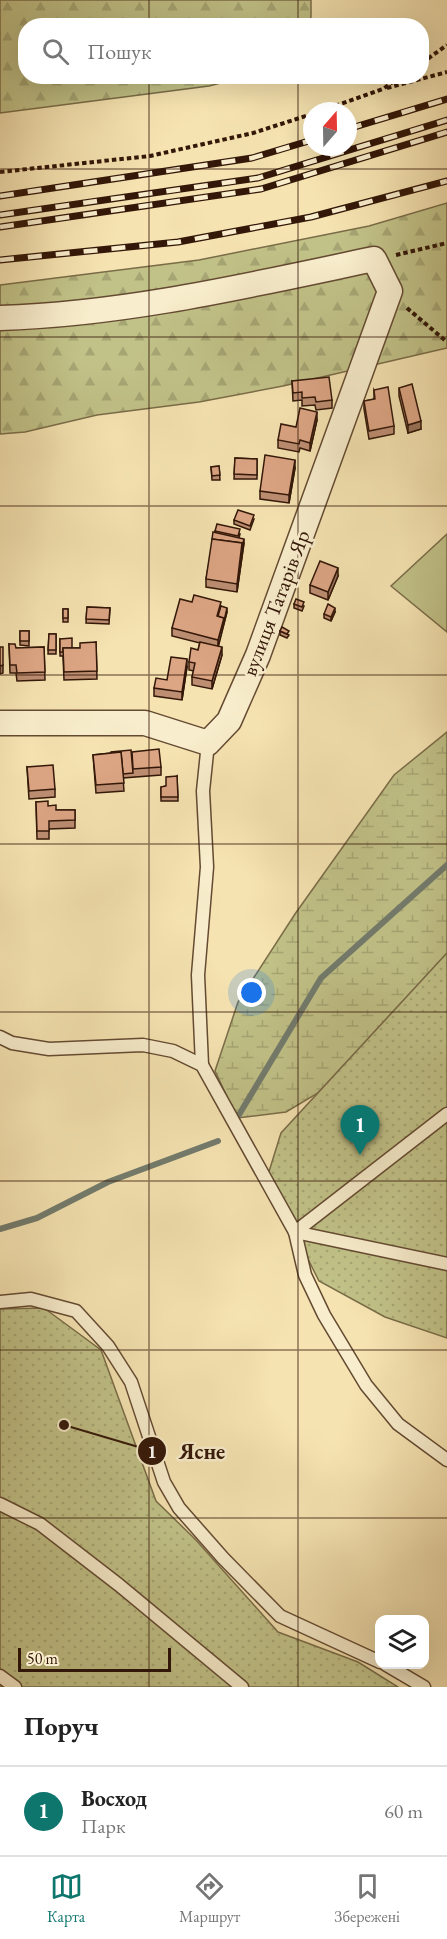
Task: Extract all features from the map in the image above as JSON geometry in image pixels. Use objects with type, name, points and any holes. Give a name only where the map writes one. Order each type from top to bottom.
[{"type":"street","points":[[0,318],[114,309],[207,294],[374,259],[390,291]]},
{"type":"street","name":"вулиця Татарів Яр","points":[[208,743],[229,721],[258,655],[390,291]]},
{"type":"street","points":[[0,723],[145,723],[208,743]]},
{"type":"lane","points":[[208,743],[203,791],[207,867],[198,975],[202,1065],[295,1232],[305,1275],[324,1315],[366,1385],[398,1424],[447,1460]]},
{"type":"lane","points":[[0,1037],[12,1043],[49,1049],[143,1045],[173,1051],[202,1065]]},
{"type":"lane","points":[[295,1232],[447,1114]]},
{"type":"lane","points":[[295,1232],[447,1264]]},
{"type":"lane","points":[[0,1302],[31,1299],[76,1311],[108,1346],[131,1382],[164,1482],[179,1508],[203,1536],[280,1617],[375,1660]]},
{"type":"lane","points":[[0,1504],[40,1524],[119,1585],[242,1687]]},
{"type":"lane","points":[[392,1669],[424,1687]]},
{"type":"lane","points":[[0,1676],[15,1687]]},
{"type":"path","points":[[429,58],[447,45]]},
{"type":"path","points":[[429,77],[447,72]]},
{"type":"path","points":[[383,89],[390,84]]},
{"type":"path","points":[[346,102],[402,84]]},
{"type":"path","points":[[0,172],[150,156],[253,133],[303,117]]},
{"type":"path","points":[[374,259],[447,243]]},
{"type":"path","points":[[390,291],[417,319],[447,342]]},
{"type":"green space","points":[[0,0],[311,0],[311,18],[18,18],[18,84],[217,84],[0,113]]},
{"type":"green space","points":[[447,203],[447,348],[283,386],[199,402],[97,415],[25,432],[0,434],[0,285],[199,260],[369,226]]},
{"type":"green space","points":[[447,534],[447,632],[391,586]]},
{"type":"green space","points":[[447,732],[447,953],[318,1093],[286,1112],[237,1118],[215,1071],[238,1002],[295,914],[394,775]]},
{"type":"green space","points":[[447,953],[447,1338],[385,1317],[319,1281],[267,1178],[281,1133]]},
{"type":"green space","points":[[44,1308],[101,1350],[156,1501],[195,1539],[278,1632],[358,1662],[398,1687],[0,1687],[0,1309]]},
{"type":"building","points":[[329,377],[332,400],[316,402],[315,397],[302,398],[302,392],[293,393],[292,381]]},
{"type":"building","points":[[412,384],[421,421],[408,425],[399,388]]},
{"type":"building","points":[[388,387],[394,426],[369,431],[364,401],[375,399],[374,390]]},
{"type":"building","points":[[300,408],[317,412],[310,443],[300,440],[299,444],[278,440],[281,424],[296,427]]},
{"type":"building","points":[[265,455],[295,460],[289,495],[260,491]]},
{"type":"building","points":[[235,458],[257,459],[257,475],[234,474]]},
{"type":"building","points":[[219,466],[220,475],[212,476],[211,467]]},
{"type":"building","points":[[238,510],[254,515],[250,526],[234,520]]},
{"type":"building","points":[[217,524],[240,529],[238,536],[215,531]]},
{"type":"building","points":[[213,532],[244,539],[242,547],[242,543],[212,539]]},
{"type":"building","points":[[212,539],[242,543],[237,584],[206,579]]},
{"type":"building","points":[[320,561],[338,568],[328,592],[310,585]]},
{"type":"building","points":[[194,595],[221,602],[217,616],[224,618],[218,640],[172,628],[180,599],[192,602]]},
{"type":"building","points":[[296,599],[304,602],[302,607],[294,604]]},
{"type":"building","points":[[328,604],[335,608],[331,617],[324,614]]},
{"type":"building","points":[[221,606],[227,608],[224,621],[224,618],[218,616]]},
{"type":"building","points":[[87,607],[110,608],[109,620],[86,619]]},
{"type":"building","points":[[63,609],[68,609],[68,618],[63,618]]},
{"type":"building","points":[[282,627],[289,631],[287,634],[280,631]]},
{"type":"building","points":[[20,631],[29,631],[29,641],[20,641]]},
{"type":"building","points":[[49,634],[56,634],[56,650],[48,650]]},
{"type":"building","points":[[72,638],[72,648],[63,648],[63,652],[60,652],[60,639]]},
{"type":"building","points":[[96,642],[97,671],[64,672],[63,648],[80,648],[80,643]]},
{"type":"building","points":[[200,642],[222,647],[212,681],[192,677],[195,663],[189,662],[191,648],[198,650]]},
{"type":"building","points":[[9,644],[15,644],[16,648],[44,647],[45,672],[17,673],[16,665],[10,665]]},
{"type":"building","points":[[0,647],[3,647],[3,665],[0,666]]},
{"type":"building","points":[[171,657],[187,659],[182,692],[154,688],[156,678],[167,680]]},
{"type":"building","points":[[159,749],[161,767],[133,769],[132,752]]},
{"type":"building","points":[[131,750],[133,773],[123,774],[121,752],[111,752]]},
{"type":"building","points":[[121,752],[124,783],[96,785],[93,755]]},
{"type":"building","points":[[53,765],[55,789],[29,791],[27,767]]},
{"type":"building","points":[[177,776],[178,797],[161,797],[161,787],[166,786],[166,777]]},
{"type":"building","points":[[48,801],[48,806],[56,805],[56,810],[75,810],[75,820],[49,821],[49,831],[37,831],[36,802]]},
{"type":"waterway","points":[[237,1118],[321,978],[447,865]]},
{"type":"waterway","points":[[0,1229],[37,1218],[108,1182],[218,1141]]},
{"type":"railway","points":[[357,126],[447,99]]},
{"type":"railway","points":[[0,215],[258,178],[447,120]]},
{"type":"railway","points":[[0,227],[261,189],[447,132]]},
{"type":"railway","points":[[0,196],[252,158],[303,143]]},
{"type":"railway","points":[[0,260],[178,242],[311,217],[447,181]]},
{"type":"place","name":"Восход","points":[[360,1155]]},
{"type":"place","name":"Ясне","points":[[64,1425]]}]
